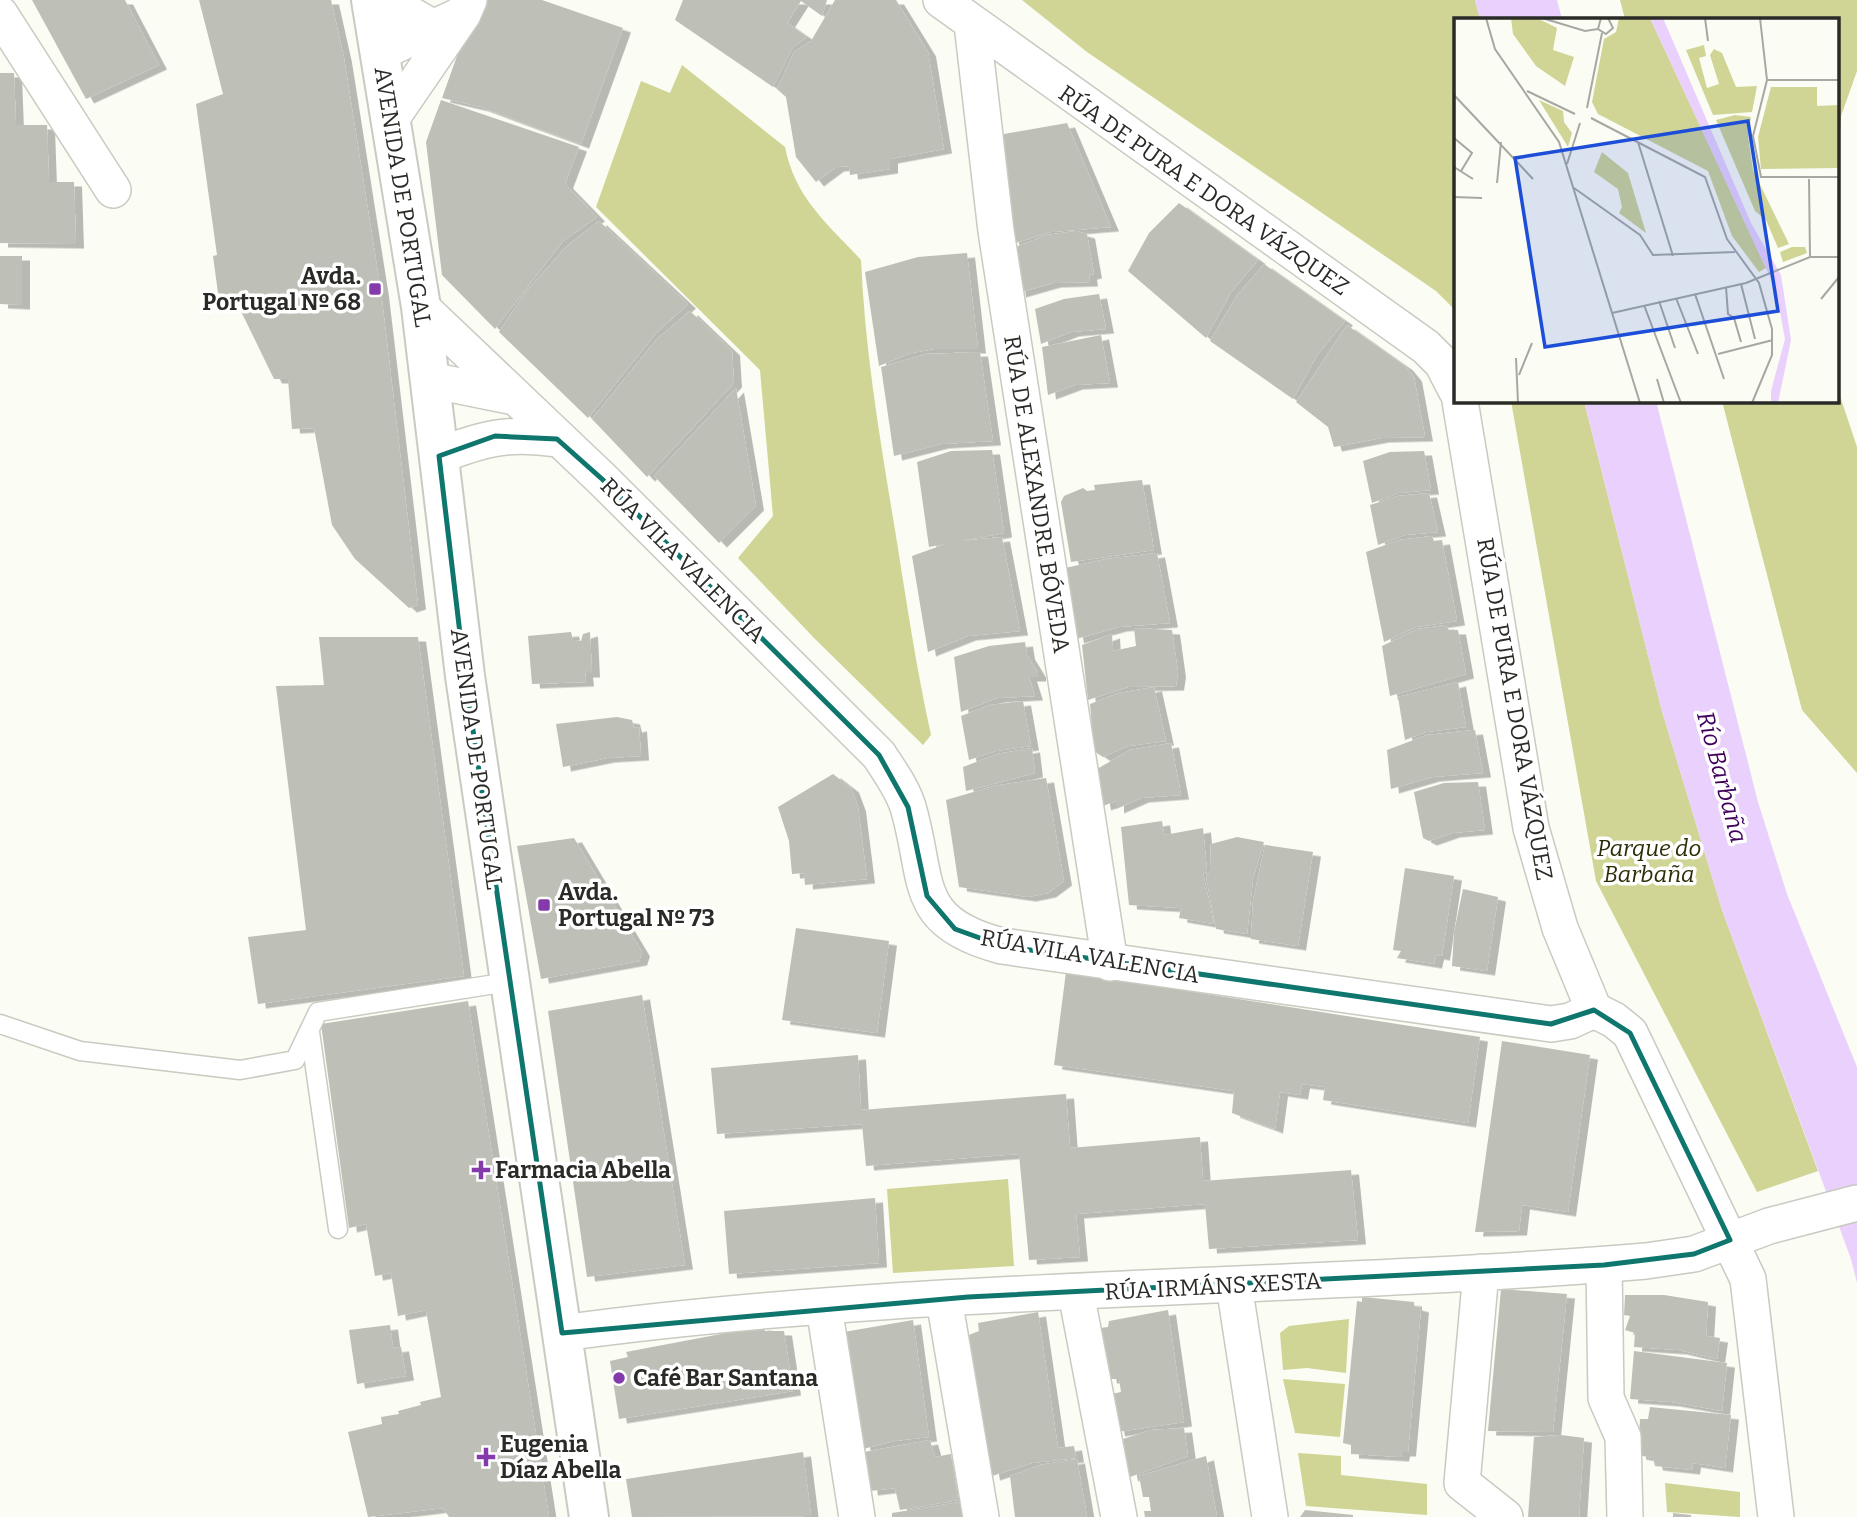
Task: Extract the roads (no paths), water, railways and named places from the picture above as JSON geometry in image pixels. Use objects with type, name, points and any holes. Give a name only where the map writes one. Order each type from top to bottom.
[{"type":"street","name":"AVENIDA DE PORTUGAL","points":[[371,0],[421,307],[465,676],[589,1517]]},
{"type":"street","points":[[385,0],[455,14]]},
{"type":"street","name":"RÚA DE PURA E DORA VÁZQUEZ","points":[[941,0],[1426,347],[1442,363],[1454,386]]},
{"type":"street","points":[[0,13],[113,190]]},
{"type":"street","points":[[381,52],[455,14]]},
{"type":"street","points":[[391,119],[455,14]]},
{"type":"street","name":"RÚA DE ALEXANDRE BÓVEDA","points":[[972,24],[994,219],[1110,963]]},
{"type":"street","name":"RÚA VILA VALENCIA","points":[[421,307],[602,479],[878,755],[897,782],[908,807],[927,896],[938,913],[955,929],[977,940],[1110,963],[1551,1024],[1570,1021],[1594,1010]]},
{"type":"street","points":[[430,380],[514,397]]},
{"type":"street","name":"RÚA DE PURA E DORA VÁZQUEZ","points":[[1460,402],[1531,828],[1549,894],[1594,1010]]},
{"type":"street","points":[[439,456],[495,436],[524,434],[557,439]]},
{"type":"street","points":[[1594,1010],[1614,1020],[1630,1033],[1748,1279],[1753,1301],[1776,1517]]},
{"type":"street","name":"RÚA IRMÁNS XESTA","points":[[562,1333],[640,1322],[944,1299],[1604,1265],[1694,1254],[1769,1226],[1857,1203]]},
{"type":"street","points":[[1604,1265],[1606,1398],[1623,1437],[1625,1517]]},
{"type":"street","points":[[1481,1272],[1462,1483],[1505,1517]]},
{"type":"street","points":[[1234,1285],[1270,1517]]},
{"type":"street","points":[[1076,1293],[1119,1517]]},
{"type":"street","points":[[944,1299],[981,1517]]},
{"type":"street","points":[[824,1307],[857,1517]]},
{"type":"lane","points":[[0,1024],[80,1051],[240,1070],[295,1060],[318,1012],[508,982]]},
{"type":"lane","points":[[310,1032],[338,1229]]},
{"type":"water","points":[[1475,0],[1557,0],[1562,18],[1480,18]]},
{"type":"water","name":"Río Barbaña","points":[[1584,402],[1656,402],[1758,802],[1787,894],[1857,1067],[1857,1283],[1851,1259],[1722,910],[1662,711]]},
{"type":"place","name":"Avda. Portugal Nº 68","points":[[375,289]]},
{"type":"place","name":"Avda. Portugal Nº 73","points":[[544,905]]},
{"type":"place","name":"Farmacia Abella","points":[[481,1170]]},
{"type":"place","name":"Café Bar Santana","points":[[619,1378]]},
{"type":"place","name":"Eugenia Díaz Abella","points":[[486,1457]]},
{"type":"park label","name":"Parque do Barbaña","points":[[1649,861]]}]
